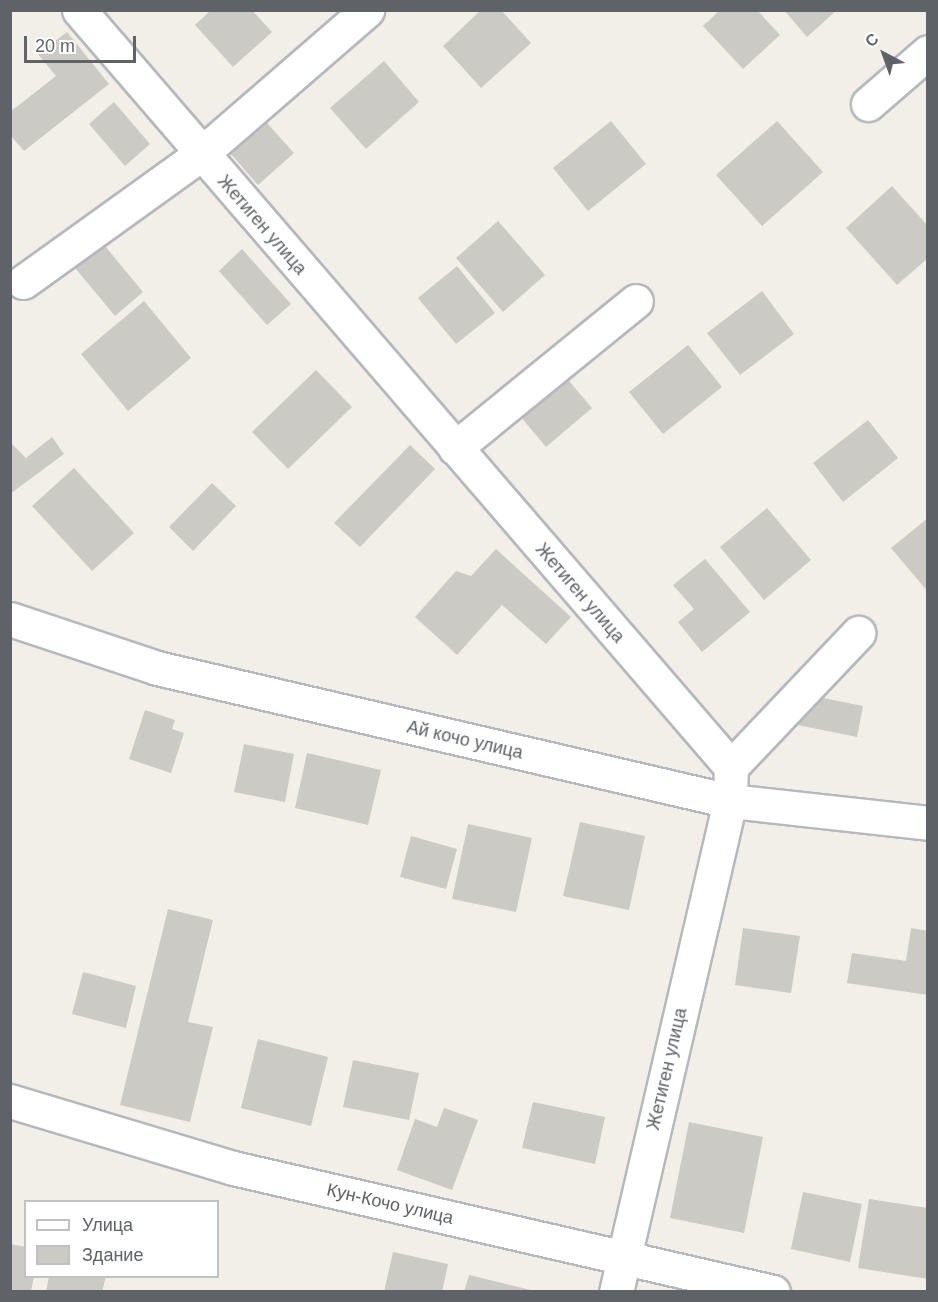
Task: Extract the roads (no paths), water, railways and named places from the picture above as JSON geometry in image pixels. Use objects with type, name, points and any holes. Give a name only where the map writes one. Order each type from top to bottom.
[{"type":"street","name":"Жетиген улица","points":[[79,10],[731,767],[730,801],[622,1257],[616,1292]]},
{"type":"street","points":[[23,282],[201,154],[367,10]]},
{"type":"street","points":[[868,104],[927,52]]},
{"type":"street","points":[[455,448],[636,301]]},
{"type":"street","name":"Ай кочо улица","points":[[10,619],[157,668],[730,801],[927,823]]},
{"type":"street","points":[[731,767],[858,633]]},
{"type":"street","name":"Кун-Кочо улица","points":[[10,1101],[233,1168],[773,1292]]}]
